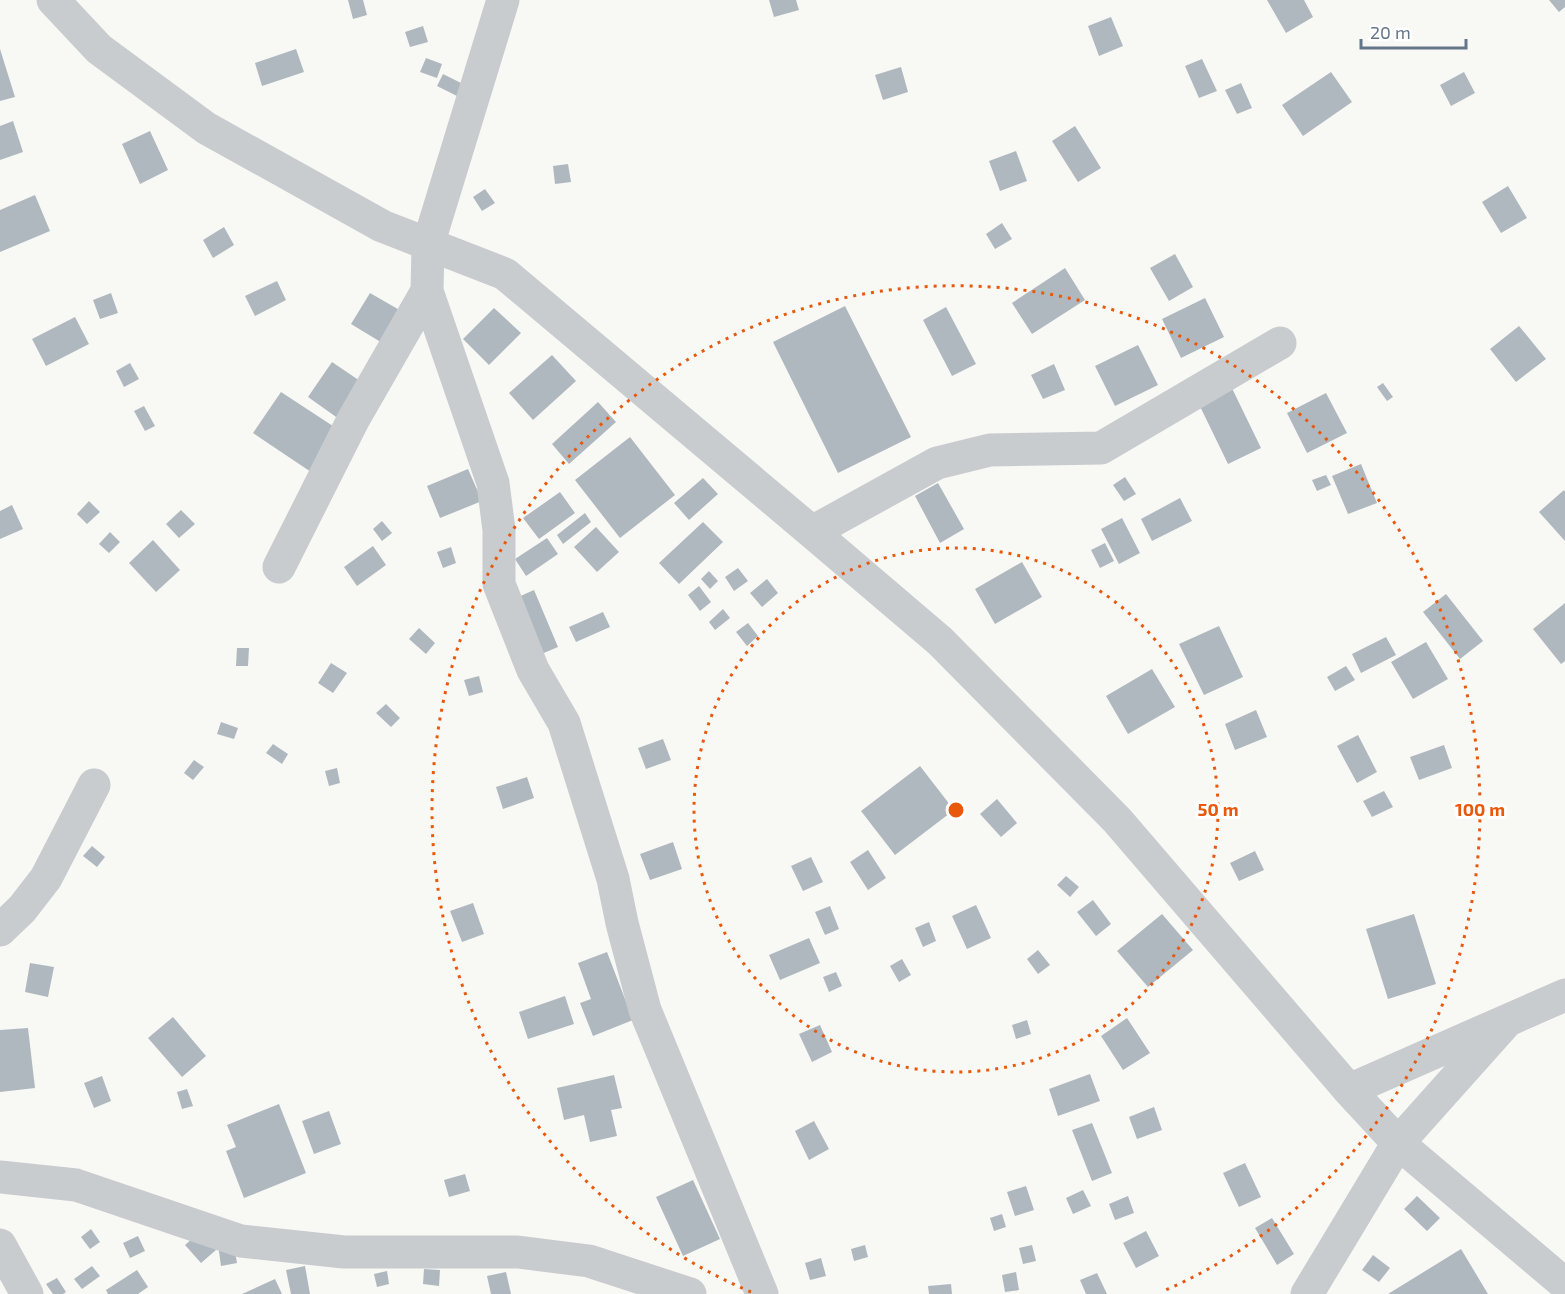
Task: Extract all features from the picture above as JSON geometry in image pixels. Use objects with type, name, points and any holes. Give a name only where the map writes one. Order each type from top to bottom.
[{"type":"street","points":[[53,0],[99,49],[206,128],[382,226],[506,274],[812,532],[939,640],[1117,820],[1349,1090],[1398,1143],[1565,1284]]},
{"type":"street","points":[[503,0],[428,245],[427,291],[493,483],[499,530],[499,584],[533,670],[564,723],[613,879],[621,923],[645,1010],[762,1294]]},
{"type":"street","points":[[279,567],[353,420],[427,291]]},
{"type":"street","points":[[812,532],[937,463],[990,450],[1101,448],[1280,343]]},
{"type":"street","points":[[0,930],[22,909],[46,878],[94,785]]},
{"type":"street","points":[[1349,1090],[1565,995]]},
{"type":"street","points":[[1307,1294],[1398,1143],[1507,1022]]},
{"type":"street","points":[[0,1177],[76,1185],[241,1241],[344,1252],[530,1253],[589,1261],[690,1294]]},
{"type":"street","points":[[0,1245],[27,1294]]},
{"type":"building","points":[[348,0],[363,0],[367,15],[353,19]]},
{"type":"building","points":[[769,0],[796,0],[799,10],[774,17]]},
{"type":"building","points":[[1267,0],[1304,0],[1313,17],[1286,33]]},
{"type":"building","points":[[1549,0],[1565,0],[1565,7],[1559,12]]},
{"type":"building","points":[[1111,17],[1123,46],[1099,56],[1088,26]]},
{"type":"building","points":[[423,26],[428,42],[410,47],[405,32]]},
{"type":"building","points":[[0,49],[15,97],[0,101]]},
{"type":"building","points":[[296,49],[304,72],[262,86],[255,63]]},
{"type":"building","points":[[426,58],[442,64],[437,78],[420,72]]},
{"type":"building","points":[[1202,59],[1217,91],[1199,98],[1185,66]]},
{"type":"building","points":[[901,67],[908,92],[883,100],[875,75]]},
{"type":"building","points":[[1331,72],[1352,102],[1303,136],[1282,105]]},
{"type":"building","points":[[1464,72],[1475,93],[1451,106],[1440,85]]},
{"type":"building","points":[[443,74],[467,86],[461,98],[437,86]]},
{"type":"building","points":[[1241,83],[1252,108],[1237,114],[1225,90]]},
{"type":"building","points":[[13,121],[23,152],[0,160],[0,126]]},
{"type":"building","points":[[1075,126],[1101,168],[1078,182],[1052,141]]},
{"type":"building","points":[[150,131],[168,170],[140,184],[122,144]]},
{"type":"building","points":[[1016,151],[1027,181],[1000,191],[989,161]]},
{"type":"building","points":[[568,164],[571,182],[555,184],[553,166]]},
{"type":"building","points":[[1508,186],[1527,218],[1501,233],[1482,202]]},
{"type":"building","points":[[485,189],[495,203],[482,211],[473,197]]},
{"type":"building","points":[[35,195],[50,231],[0,252],[0,210]]},
{"type":"building","points":[[1002,223],[1012,239],[995,249],[986,234]]},
{"type":"building","points":[[224,227],[234,245],[213,258],[203,240]]},
{"type":"building","points":[[1175,254],[1193,287],[1169,301],[1150,268]]},
{"type":"building","points":[[1065,268],[1085,300],[1032,334],[1012,303]]},
{"type":"building","points":[[277,281],[286,300],[255,316],[245,296]]},
{"type":"building","points":[[111,293],[118,313],[100,319],[93,300]]},
{"type":"building","points":[[370,293],[403,312],[384,344],[351,324]]},
{"type":"building","points":[[1205,298],[1224,337],[1181,358],[1162,319]]},
{"type":"building","points":[[845,306],[911,437],[838,473],[773,342]]},
{"type":"building","points":[[946,307],[976,364],[952,376],[923,320]]},
{"type":"building","points":[[494,308],[521,333],[489,365],[463,339]]},
{"type":"building","points":[[75,317],[89,344],[46,366],[32,339]]},
{"type":"building","points":[[1519,326],[1546,359],[1516,382],[1490,349]]},
{"type":"building","points":[[1138,345],[1158,385],[1115,406],[1095,366]]},
{"type":"building","points":[[552,355],[576,381],[533,420],[509,393]]},
{"type":"building","points":[[332,362],[363,383],[339,419],[308,397]]},
{"type":"building","points":[[130,363],[139,379],[124,387],[116,371]]},
{"type":"building","points":[[1054,364],[1065,390],[1043,399],[1031,375]]},
{"type":"building","points":[[1227,378],[1261,448],[1228,464],[1194,394]]},
{"type":"building","points":[[1383,383],[1393,397],[1387,401],[1377,387]]},
{"type":"building","points":[[281,392],[339,430],[311,472],[253,433]]},
{"type":"building","points":[[1326,393],[1347,433],[1307,453],[1287,413]]},
{"type":"building","points":[[598,402],[616,422],[569,464],[552,444]]},
{"type":"building","points":[[144,406],[155,426],[145,431],[134,411]]},
{"type":"building","points":[[630,437],[675,495],[620,538],[575,480]]},
{"type":"building","points":[[1361,464],[1377,503],[1348,514],[1332,476]]},
{"type":"building","points":[[468,469],[482,501],[440,518],[427,486]]},
{"type":"building","points":[[1326,475],[1331,485],[1317,491],[1312,480]]},
{"type":"building","points":[[1125,477],[1136,494],[1124,501],[1113,485]]},
{"type":"building","points":[[703,478],[718,494],[689,520],[674,503]]},
{"type":"building","points":[[938,483],[964,529],[940,543],[915,496]]},
{"type":"building","points":[[1564,490],[1565,492],[1565,541],[1539,512]]},
{"type":"building","points":[[560,492],[575,513],[539,539],[523,518]]},
{"type":"building","points":[[1180,498],[1192,521],[1152,541],[1141,519]]},
{"type":"building","points":[[89,501],[100,512],[87,524],[77,514]]},
{"type":"building","points":[[12,505],[23,529],[0,539],[0,511]]},
{"type":"building","points":[[181,510],[195,524],[179,538],[166,524]]},
{"type":"building","points":[[585,513],[591,522],[563,544],[557,535]]},
{"type":"building","points":[[1122,518],[1140,553],[1119,564],[1101,529]]},
{"type":"building","points":[[382,521],[392,533],[382,541],[373,529]]},
{"type":"building","points":[[703,522],[723,542],[679,584],[659,563]]},
{"type":"building","points":[[596,527],[619,552],[597,572],[574,547]]},
{"type":"building","points":[[110,532],[120,542],[109,553],[99,544]]},
{"type":"building","points":[[547,538],[558,554],[526,576],[515,559]]},
{"type":"building","points":[[153,540],[180,570],[156,592],[129,563]]},
{"type":"building","points":[[1105,543],[1114,561],[1100,568],[1091,550]]},
{"type":"building","points":[[373,546],[386,565],[357,586],[344,567]]},
{"type":"building","points":[[451,547],[456,563],[443,568],[437,552]]},
{"type":"building","points":[[1022,562],[1042,597],[995,624],[975,589]]},
{"type":"building","points":[[738,568],[748,581],[734,591],[725,577]]},
{"type":"building","points":[[709,571],[718,581],[710,589],[701,579]]},
{"type":"building","points":[[767,579],[778,593],[762,607],[750,593]]},
{"type":"building","points":[[699,586],[711,602],[700,611],[688,595]]},
{"type":"building","points":[[534,590],[558,647],[539,655],[516,598]]},
{"type":"building","points":[[1446,594],[1483,641],[1460,659],[1423,612]]},
{"type":"building","points":[[1565,603],[1565,661],[1561,664],[1533,629]]},
{"type":"building","points":[[723,609],[730,618],[715,630],[709,622]]},
{"type":"building","points":[[603,612],[610,627],[576,642],[569,627]]},
{"type":"building","points":[[748,623],[758,636],[747,646],[736,632]]},
{"type":"building","points":[[1219,626],[1243,677],[1204,695],[1179,644]]},
{"type":"building","points":[[419,628],[435,643],[426,654],[409,639]]},
{"type":"building","points":[[1386,637],[1396,655],[1361,673],[1352,654]]},
{"type":"building","points":[[1426,642],[1448,679],[1413,699],[1391,662]]},
{"type":"building","points":[[237,648],[249,648],[248,666],[236,666]]},
{"type":"building","points":[[331,663],[347,673],[333,693],[318,683]]},
{"type":"building","points":[[1346,666],[1355,680],[1335,691],[1327,677]]},
{"type":"building","points":[[1152,669],[1175,707],[1128,734],[1106,696]]},
{"type":"building","points":[[479,676],[483,692],[469,696],[464,680]]},
{"type":"building","points":[[386,704],[400,718],[391,727],[376,713]]},
{"type":"building","points":[[1256,710],[1267,737],[1235,750],[1225,724]]},
{"type":"building","points":[[221,722],[238,728],[234,739],[217,734]]},
{"type":"building","points":[[1358,735],[1377,772],[1357,783],[1337,746]]},
{"type":"building","points":[[663,739],[671,760],[646,769],[638,748]]},
{"type":"building","points":[[273,744],[288,754],[282,764],[266,753]]},
{"type":"building","points":[[1444,745],[1452,768],[1419,780],[1410,757]]},
{"type":"building","points":[[194,760],[204,767],[193,780],[184,773]]},
{"type":"building","points":[[920,766],[954,810],[895,855],[861,811]]},
{"type":"building","points":[[337,768],[340,783],[329,786],[325,771]]},
{"type":"building","points":[[527,777],[534,798],[503,809],[496,787]]},
{"type":"building","points":[[1384,791],[1393,807],[1372,817],[1363,801]]},
{"type":"building","points":[[997,799],[1017,823],[1001,837],[980,814]]},
{"type":"building","points":[[673,842],[682,869],[650,880],[640,854]]},
{"type":"building","points":[[92,846],[105,857],[97,867],[83,856]]},
{"type":"building","points":[[868,850],[886,878],[868,890],[850,862]]},
{"type":"building","points":[[1255,851],[1264,870],[1239,881],[1230,863]]},
{"type":"building","points":[[811,857],[823,882],[803,891],[791,866]]},
{"type":"building","points":[[1066,876],[1079,887],[1070,897],[1057,885]]},
{"type":"building","points":[[1093,900],[1111,924],[1096,936],[1077,912]]},
{"type":"building","points":[[473,903],[484,934],[462,942],[450,911]]},
{"type":"building","points":[[976,905],[991,938],[967,949],[952,916]]},
{"type":"building","points":[[830,906],[839,929],[825,935],[815,912]]},
{"type":"building","points":[[1162,914],[1193,950],[1148,987],[1117,951]]},
{"type":"building","points":[[1414,914],[1436,984],[1388,999],[1366,929]]},
{"type":"building","points":[[929,922],[936,941],[923,947],[915,928]]},
{"type":"building","points":[[809,938],[820,963],[780,980],[769,955]]},
{"type":"building","points":[[1038,950],[1050,965],[1038,974],[1027,959]]},
{"type":"building","points":[[607,952],[633,1020],[593,1036],[580,1003],[591,999],[578,963]]},
{"type":"building","points":[[902,959],[911,975],[899,982],[890,966]]},
{"type":"building","points":[[30,963],[54,967],[48,997],[25,992]]},
{"type":"building","points":[[836,972],[842,986],[829,992],[823,977]]},
{"type":"building","points":[[565,996],[574,1024],[528,1039],[519,1012]]},
{"type":"building","points":[[173,1017],[206,1056],[182,1077],[148,1038]]},
{"type":"building","points":[[1127,1018],[1150,1053],[1123,1070],[1101,1036]]},
{"type":"building","points":[[1027,1020],[1031,1034],[1016,1039],[1012,1025]]},
{"type":"building","points":[[820,1025],[832,1052],[812,1062],[799,1034]]},
{"type":"building","points":[[28,1028],[35,1088],[0,1092],[0,1030]]},
{"type":"building","points":[[1090,1074],[1100,1101],[1058,1116],[1049,1089]]},
{"type":"building","points":[[614,1075],[622,1108],[611,1110],[617,1136],[590,1142],[584,1115],[564,1120],[557,1088]]},
{"type":"building","points":[[102,1076],[111,1101],[94,1108],[84,1083]]},
{"type":"building","points":[[187,1089],[193,1106],[182,1109],[177,1092]]},
{"type":"building","points":[[279,1104],[306,1173],[244,1198],[226,1151],[236,1147],[227,1125]]},
{"type":"building","points":[[1154,1107],[1162,1130],[1137,1139],[1129,1117]]},
{"type":"building","points":[[329,1111],[341,1144],[314,1154],[302,1121]]},
{"type":"building","points":[[814,1121],[829,1149],[809,1160],[795,1131]]},
{"type":"building","points":[[1092,1123],[1112,1173],[1092,1181],[1072,1130]]},
{"type":"building","points":[[1245,1163],[1261,1197],[1239,1207],[1223,1173]]},
{"type":"building","points":[[465,1174],[470,1191],[449,1197],[444,1180]]},
{"type":"building","points":[[693,1180],[720,1239],[683,1256],[656,1197]]},
{"type":"building","points":[[1026,1186],[1034,1210],[1015,1216],[1007,1192]]},
{"type":"building","points":[[1083,1190],[1091,1206],[1073,1214],[1066,1198]]},
{"type":"building","points":[[1128,1196],[1134,1213],[1115,1220],[1109,1204]]},
{"type":"building","points":[[1417,1196],[1440,1218],[1427,1231],[1404,1209]]},
{"type":"building","points":[[1002,1214],[1006,1227],[994,1231],[990,1218]]},
{"type":"building","points":[[1272,1218],[1294,1254],[1277,1265],[1255,1228]]},
{"type":"building","points":[[91,1229],[100,1242],[90,1249],[81,1237]]},
{"type":"building","points":[[1146,1231],[1159,1256],[1136,1268],[1123,1243]]},
{"type":"building","points":[[200,1232],[216,1250],[201,1263],[185,1245]]},
{"type":"building","points":[[232,1234],[237,1263],[221,1266],[217,1237]]},
{"type":"building","points":[[138,1236],[145,1251],[130,1258],[123,1243]]},
{"type":"building","points":[[865,1245],[868,1257],[854,1261],[851,1249]]},
{"type":"building","points":[[1032,1245],[1036,1261],[1023,1264],[1019,1248]]},
{"type":"building","points":[[1461,1249],[1488,1294],[1388,1294]]},
{"type":"building","points":[[1373,1255],[1390,1268],[1379,1282],[1362,1270]]},
{"type":"building","points":[[821,1258],[826,1276],[810,1280],[805,1263]]},
{"type":"building","points":[[92,1266],[100,1276],[82,1289],[74,1279]]},
{"type":"building","points":[[305,1266],[310,1294],[291,1294],[286,1270]]},
{"type":"building","points":[[424,1269],[440,1270],[439,1286],[423,1284]]},
{"type":"building","points":[[137,1270],[148,1287],[138,1294],[108,1294],[106,1290]]},
{"type":"building","points":[[387,1271],[389,1284],[377,1287],[374,1274]]},
{"type":"building","points":[[506,1272],[511,1294],[491,1294],[487,1276]]},
{"type":"building","points":[[1016,1272],[1019,1290],[1005,1292],[1002,1275]]},
{"type":"building","points":[[1097,1273],[1107,1294],[1086,1294],[1080,1280]]},
{"type":"building","points":[[57,1278],[66,1292],[63,1294],[53,1294],[46,1284]]},
{"type":"building","points":[[275,1279],[282,1294],[242,1294]]},
{"type":"building","points":[[951,1284],[952,1294],[929,1294],[928,1286]]}]
